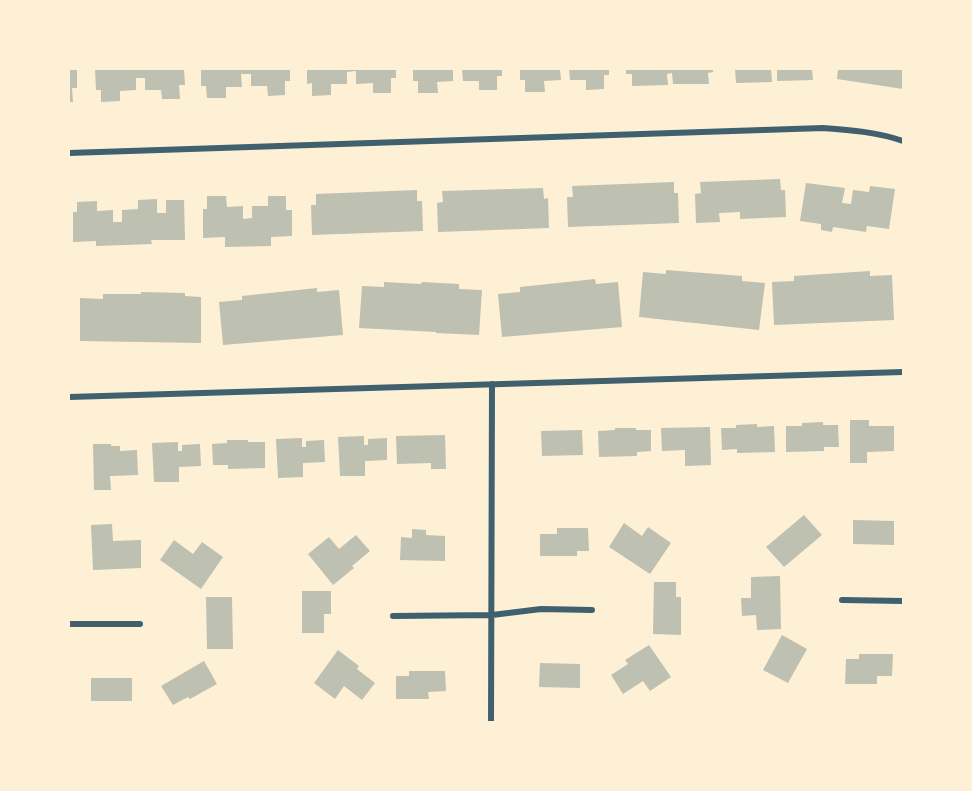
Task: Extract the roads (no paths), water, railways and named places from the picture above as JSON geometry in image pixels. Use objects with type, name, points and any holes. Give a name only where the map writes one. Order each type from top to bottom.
[{"type":"street","points":[[69,153],[823,128],[890,136],[903,141]]},
{"type":"street","points":[[69,397],[903,372]]},
{"type":"street","points":[[491,722],[492,384]]},
{"type":"street","points":[[842,600],[903,602]]},
{"type":"street","points":[[393,616],[492,615],[541,609],[592,610]]},
{"type":"street","points":[[69,624],[140,624]]}]
